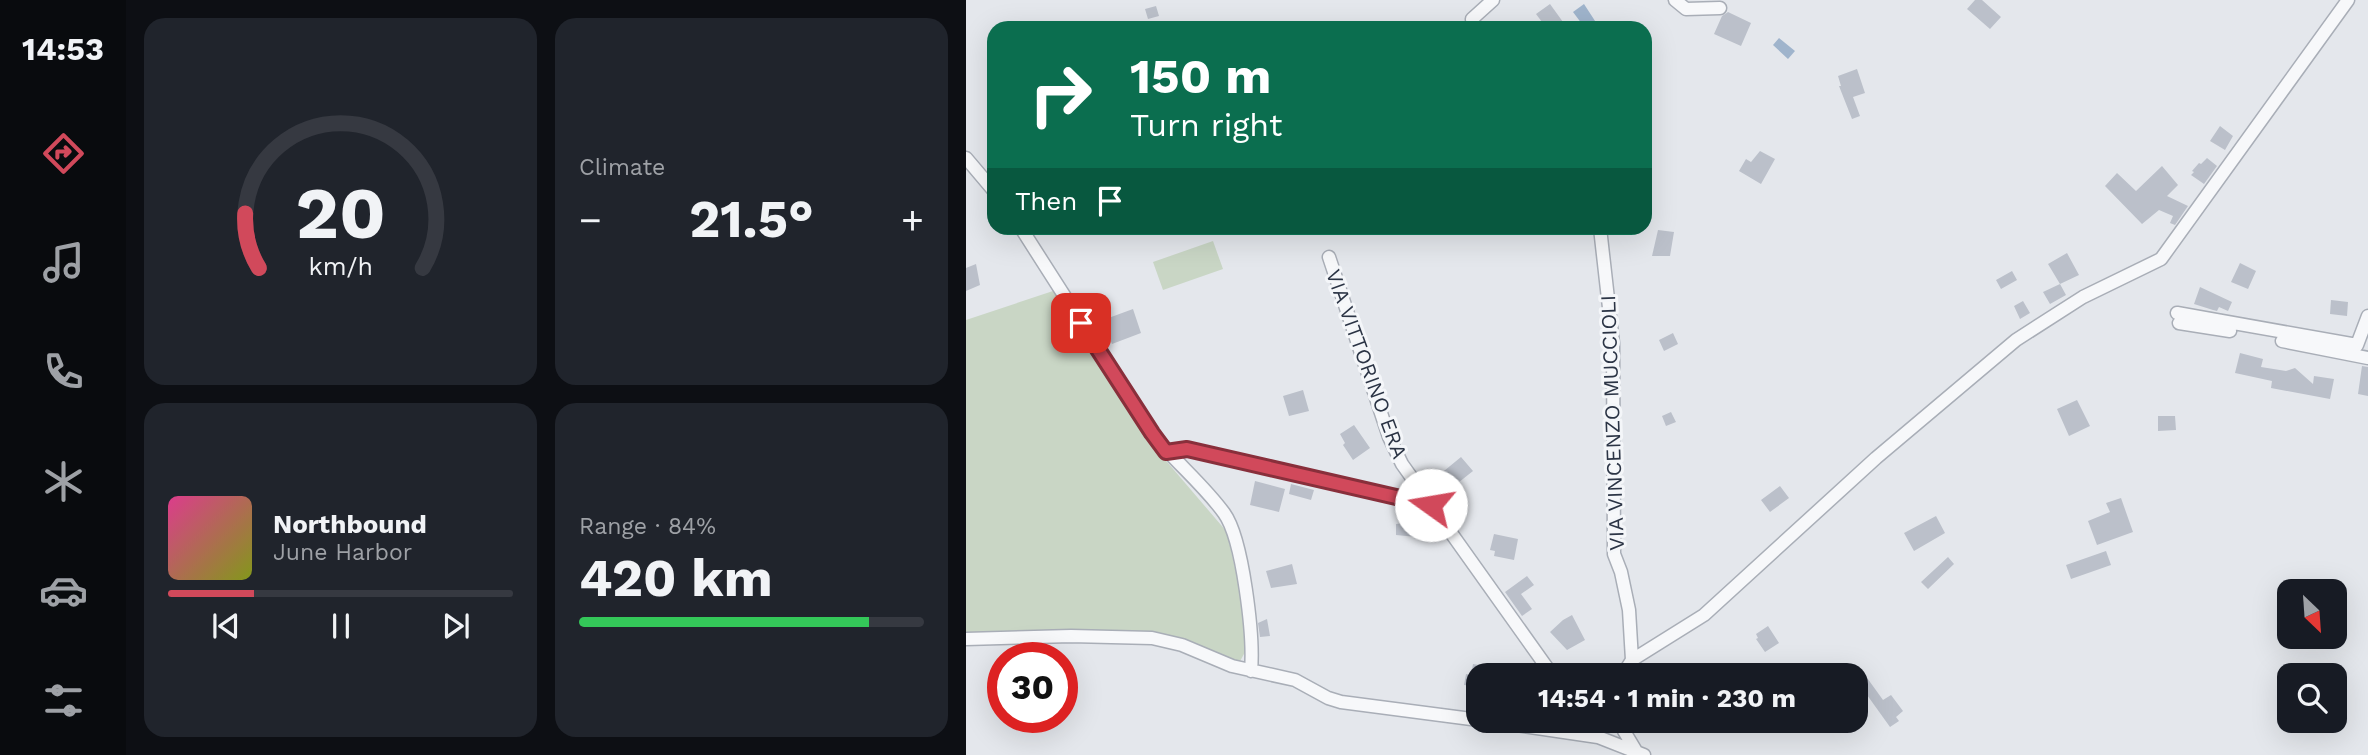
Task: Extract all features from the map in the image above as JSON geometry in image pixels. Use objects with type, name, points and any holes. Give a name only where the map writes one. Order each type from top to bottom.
[{"type":"street","points":[[1472,21],[1493,0]]},
{"type":"street","points":[[1675,0],[1686,9],[1720,8]]},
{"type":"street","points":[[1630,663],[1704,615],[1876,458],[2015,341],[2083,297],[2161,259],[2348,0]]},
{"type":"street","points":[[966,158],[987,183]]},
{"type":"street","points":[[1025,235],[1152,433],[1166,452],[1216,503],[1231,526],[1237,545],[1253,645],[1251,671]]},
{"type":"street","name":"VIA VINCENZO MUCCIOLI","points":[[1601,235],[1613,343],[1614,554],[1621,572],[1629,610],[1632,660]]},
{"type":"street","name":"VIA VITTORINO ERA","points":[[1329,257],[1389,437],[1402,464],[1544,663]]},
{"type":"street","points":[[2368,316],[2357,345],[2178,318],[2368,358]]},
{"type":"street","points":[[1166,452],[1187,449],[1431,505]]},
{"type":"street","points":[[966,639],[1071,636],[1152,638],[1182,645],[1233,666],[1295,680],[1341,702],[1466,718]]},
{"type":"street","points":[[1571,733],[1598,737],[1640,753]]},
{"type":"street","points":[[1595,733],[1598,737]]},
{"type":"street","points":[[1625,733],[1640,753]]},
{"type":"green space","points":[[1213,241],[1223,269],[1163,290],[1153,262]]},
{"type":"green space","points":[[1056,290],[1099,364],[1156,449],[1227,532],[1251,641],[1238,665],[1147,637],[966,642],[966,320]]},
{"type":"water","points":[[1584,4],[1595,21],[1580,21],[1573,12]]},
{"type":"water","points":[[1779,38],[1795,51],[1788,59],[1773,45]]},
{"type":"building","points":[[1975,0],[1982,0],[2001,17],[1990,29],[1967,9]]},
{"type":"building","points":[[1550,4],[1562,21],[1541,21],[1536,14]]},
{"type":"building","points":[[1156,6],[1159,16],[1148,19],[1145,9]]},
{"type":"building","points":[[1728,12],[1751,23],[1741,46],[1714,34],[1722,16]]},
{"type":"building","points":[[1857,69],[1865,93],[1853,97],[1860,116],[1852,119],[1839,86],[1838,76]]},
{"type":"building","points":[[2220,126],[2233,136],[2225,150],[2210,141]]},
{"type":"building","points":[[1760,151],[1775,159],[1761,184],[1739,171],[1746,159],[1751,162]]},
{"type":"building","points":[[2207,158],[2217,166],[2204,184],[2191,175],[2199,163]]},
{"type":"building","points":[[2162,166],[2178,185],[2167,196],[2188,206],[2175,225],[2170,223],[2173,216],[2159,210],[2142,224],[2105,186],[2117,173],[2136,191]]},
{"type":"building","points":[[1658,230],[1674,232],[1670,256],[1652,256]]},
{"type":"building","points":[[2067,253],[2079,275],[2060,284],[2048,264]]},
{"type":"building","points":[[2240,263],[2256,271],[2248,289],[2231,282]]},
{"type":"building","points":[[976,264],[980,285],[966,291],[966,268]]},
{"type":"building","points":[[2012,271],[2017,280],[2001,289],[1996,280]]},
{"type":"building","points":[[2060,284],[2066,295],[2050,304],[2043,292]]},
{"type":"building","points":[[2200,287],[2232,302],[2228,311],[2219,307],[2217,311],[2194,304]]},
{"type":"building","points":[[2331,300],[2348,302],[2347,316],[2330,314]]},
{"type":"building","points":[[2023,301],[2030,313],[2020,319],[2014,306]]},
{"type":"building","points":[[1133,309],[1141,333],[1112,344],[1103,320]]},
{"type":"building","points":[[1673,333],[1678,344],[1664,351],[1659,340]]},
{"type":"building","points":[[2240,353],[2263,359],[2261,367],[2286,371],[2295,368],[2313,384],[2314,376],[2334,379],[2330,399],[2271,388],[2272,381],[2235,373]]},
{"type":"building","points":[[2362,366],[2368,367],[2368,396],[2358,394]]},
{"type":"building","points":[[1303,390],[1309,411],[1289,416],[1283,396]]},
{"type":"building","points":[[2077,400],[2090,426],[2069,436],[2057,409]]},
{"type":"building","points":[[1671,412],[1676,422],[1666,426],[1662,416]]},
{"type":"building","points":[[2158,416],[2175,416],[2176,430],[2158,431]]},
{"type":"building","points":[[1354,425],[1370,448],[1353,460],[1343,445],[1345,443],[1340,434]]},
{"type":"building","points":[[1461,457],[1473,471],[1444,494],[1433,480]]},
{"type":"building","points":[[1255,481],[1285,489],[1279,512],[1250,505]]},
{"type":"building","points":[[1291,484],[1314,490],[1311,500],[1289,494]]},
{"type":"building","points":[[1780,486],[1789,498],[1770,512],[1761,500]]},
{"type":"building","points":[[2121,498],[2133,532],[2097,545],[2088,521],[2110,512],[2106,503]]},
{"type":"building","points":[[1936,516],[1945,533],[1914,551],[1904,533]]},
{"type":"building","points":[[1396,524],[1428,525],[1427,538],[1396,535]]},
{"type":"building","points":[[1494,534],[1518,539],[1514,560],[1494,556],[1495,551],[1490,550]]},
{"type":"building","points":[[2106,551],[2111,565],[2071,579],[2066,565]]},
{"type":"building","points":[[1948,557],[1954,564],[1928,589],[1921,582]]},
{"type":"building","points":[[1292,564],[1297,584],[1271,588],[1266,571]]},
{"type":"building","points":[[1527,576],[1534,585],[1521,594],[1532,609],[1522,616],[1505,592]]},
{"type":"building","points":[[1572,615],[1585,640],[1567,650],[1550,632]]},
{"type":"building","points":[[1267,619],[1270,636],[1260,637],[1258,623]]},
{"type":"building","points":[[1768,626],[1779,643],[1765,652],[1756,639],[1756,634]]},
{"type":"building","points":[[1868,679],[1883,700],[1891,695],[1903,711],[1896,717],[1899,721],[1890,727],[1868,696]]},
{"type":"route","points":[[1081,323],[1166,452],[1187,449],[1431,505]]}]
